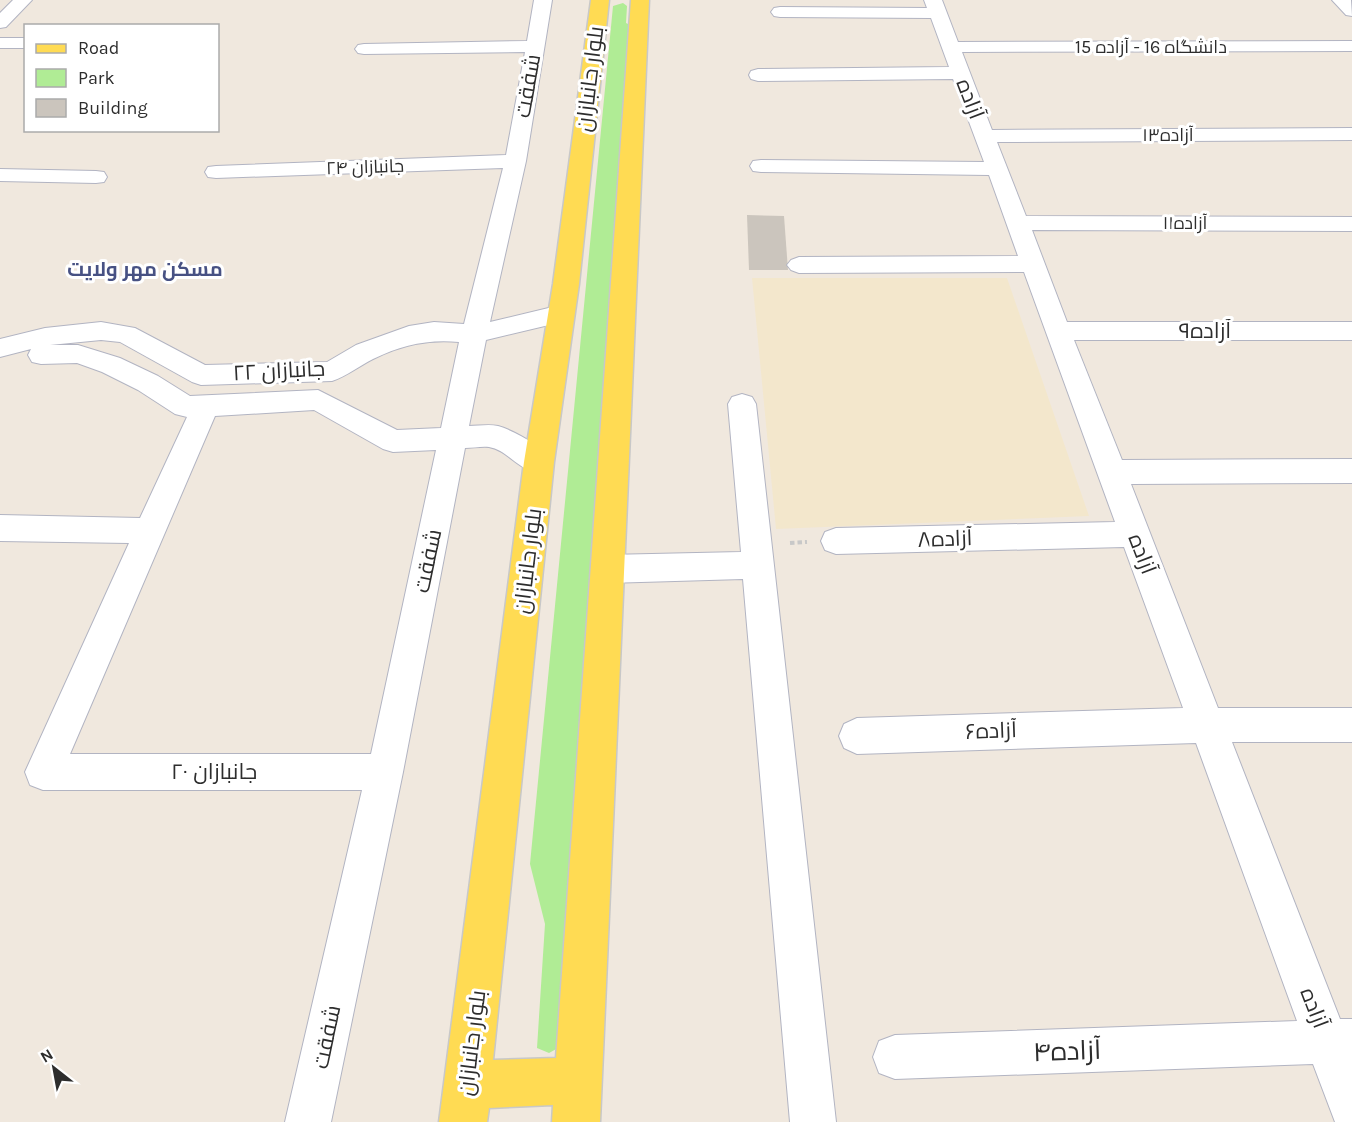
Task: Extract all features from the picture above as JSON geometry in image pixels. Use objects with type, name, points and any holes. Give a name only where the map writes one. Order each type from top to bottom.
[{"type":"main road","name":"بلوار جانبازان","points":[[465,1103],[539,462],[561,314],[600,0]]},
{"type":"main road","name":"بلوار جانبازان","points":[[577,1102],[640,0]]},
{"type":"main road","points":[[465,1103],[577,1102]]},
{"type":"street","points":[[0,23],[23,0]]},
{"type":"street","name":"شفقت","points":[[308,1122],[385,772],[474,334],[515,161],[543,0]]},
{"type":"street","points":[[1341,0],[1352,11]]},
{"type":"street","points":[[780,12],[935,6]]},
{"type":"street","name":"آزاده","points":[[935,6],[1207,725],[1339,1041],[1352,1108]]},
{"type":"street","points":[[0,43],[24,43]]},
{"type":"street","points":[[364,49],[535,46]]},
{"type":"street","name":"دانشگاه 16 - آزاده 15","points":[[758,75],[955,60],[1352,46]]},
{"type":"street","name":"آزاده۱۳","points":[[984,136],[1352,134]]},
{"type":"street","name":"جانبازان ۲۴","points":[[216,172],[515,161]]},
{"type":"street","points":[[761,166],[996,169]]},
{"type":"street","points":[[0,175],[96,177]]},
{"type":"street","name":"آزاده۱۱","points":[[1017,223],[1352,224]]},
{"type":"street","points":[[799,265],[1033,264]]},
{"type":"street","name":"جانبازان ۲۲","points":[[0,348],[45,337],[100,331],[126,334],[201,375],[332,371],[365,352],[409,335],[435,331],[474,334],[561,314]]},
{"type":"street","name":"آزاده۹","points":[[1058,331],[1352,331]]},
{"type":"street","name":"جانبازان ۲۲","points":[[0,366],[50,353],[78,354],[111,365],[148,382],[184,406],[318,400],[393,441],[452,440],[495,436],[539,462]]},
{"type":"street","points":[[742,404],[813,1122]]},
{"type":"street","points":[[0,528],[150,531],[206,405]]},
{"type":"street","points":[[1112,472],[1352,471]]},
{"type":"street","name":"جانبازان ۲۰","points":[[150,531],[43,772],[385,772]]},
{"type":"street","name":"آزاده۸","points":[[837,542],[1135,534]]},
{"type":"street","points":[[607,569],[757,554]]},
{"type":"street","name":"آزاده۶","points":[[857,736],[1207,725],[1352,725]]},
{"type":"street","name":"آزاده۴","points":[[895,1057],[1339,1041]]},
{"type":"path","points":[[757,554],[837,542]]},
{"type":"shaded area","points":[[752,278],[1007,278],[1089,516],[776,529]]},
{"type":"green space","points":[[623,3],[627,6],[626,23],[630,25],[558,1048],[549,1053],[537,1048],[545,924],[530,864],[613,6]]},
{"type":"building","points":[[747,215],[784,216],[788,270],[749,270]]},
{"type":"district","name":"مسکن مهر ولایت","points":[[145,269]]}]
